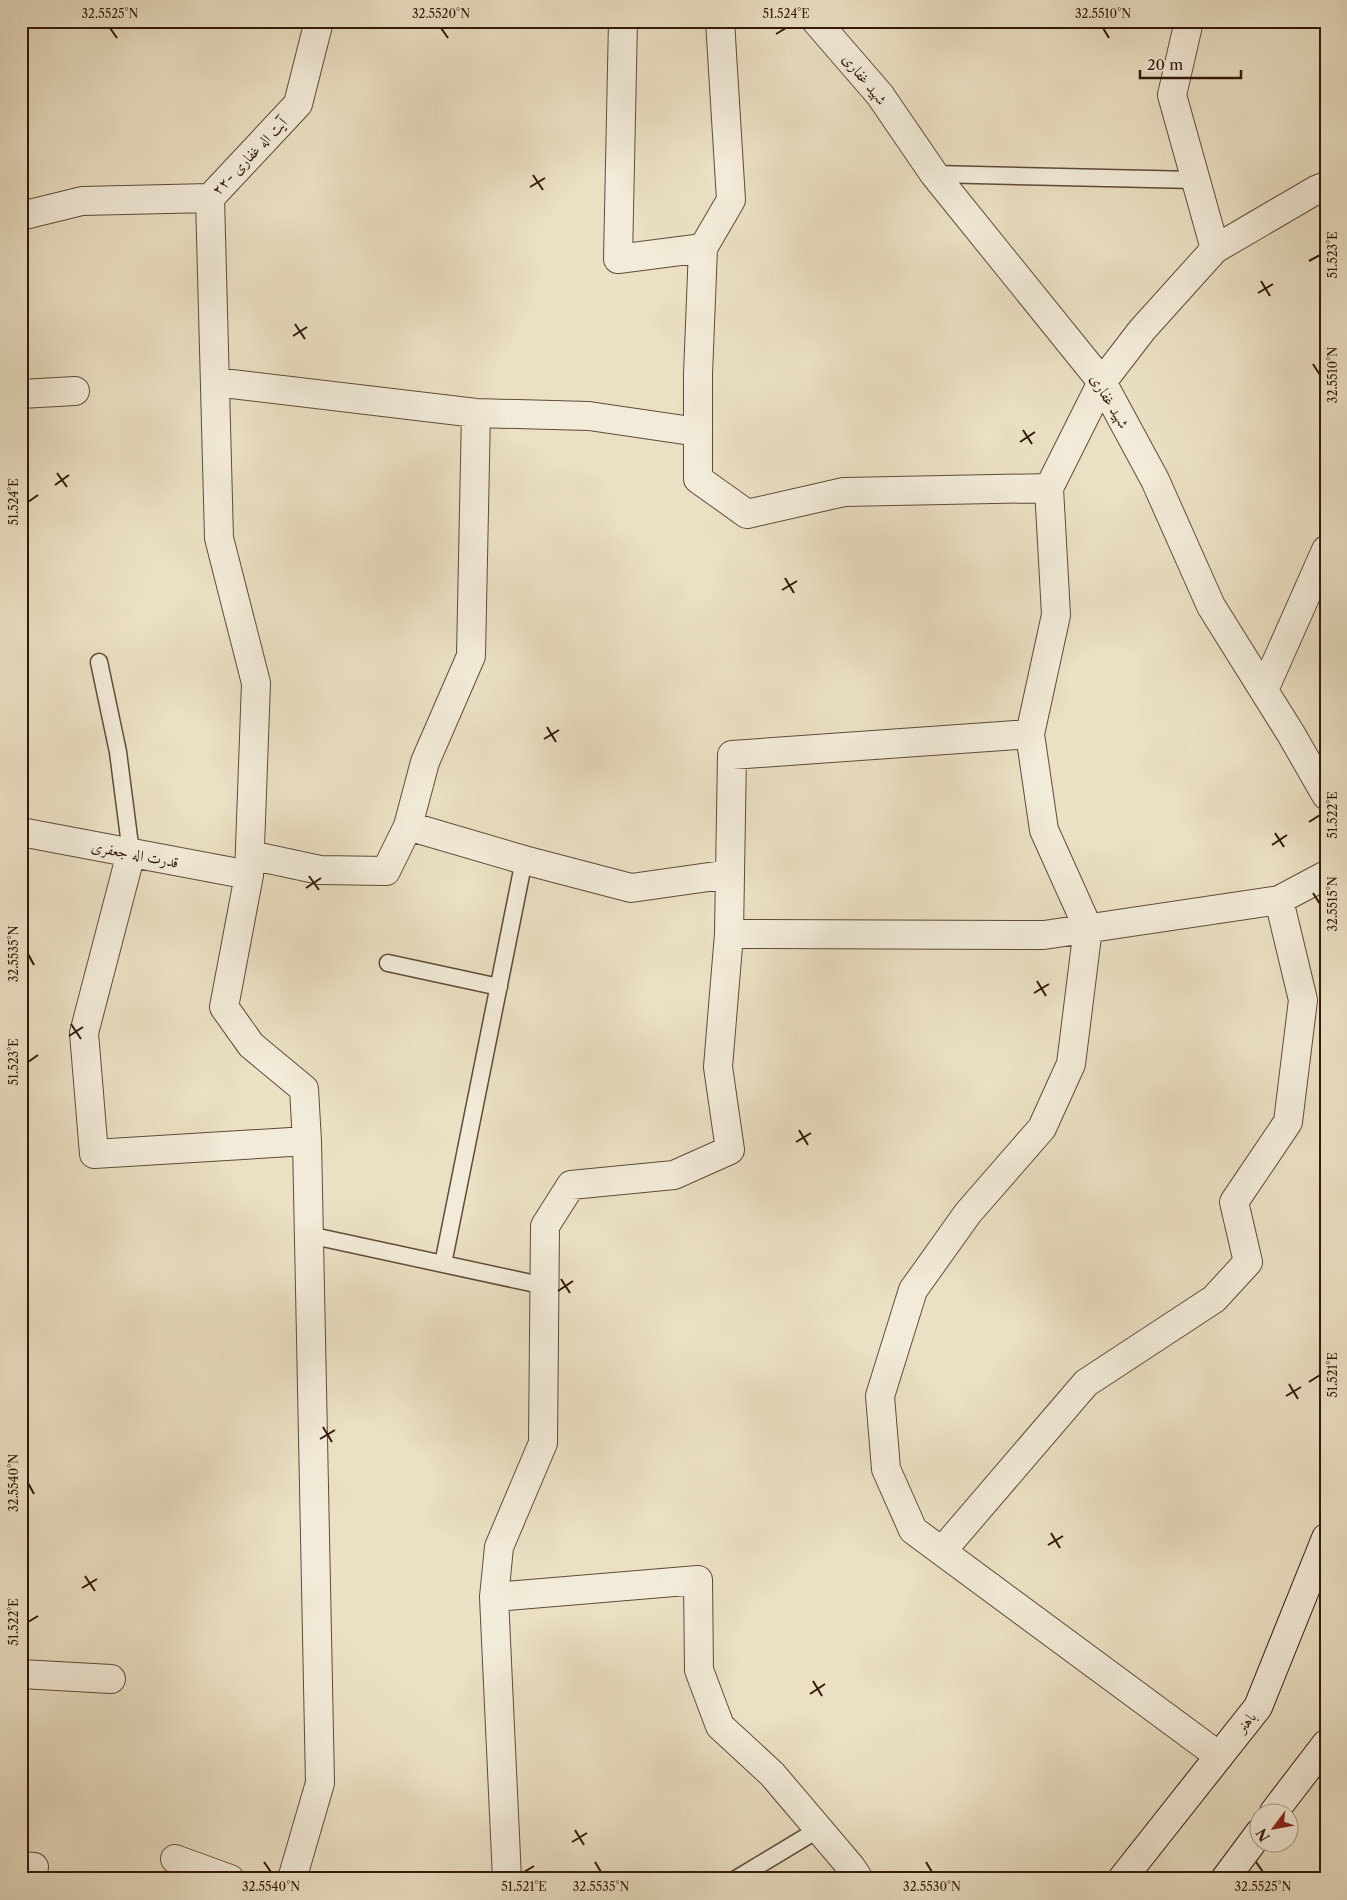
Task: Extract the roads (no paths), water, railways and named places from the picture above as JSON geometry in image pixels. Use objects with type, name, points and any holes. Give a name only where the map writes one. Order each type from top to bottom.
[{"type":"street","name":"۲۲- آیت اله غفاری","points":[[21,216],[82,201],[210,198],[298,104],[319,21]]},
{"type":"street","points":[[623,21],[618,259],[703,248]]},
{"type":"street","points":[[720,21],[731,200],[703,248],[698,375],[698,479],[747,514],[844,492],[1049,488]]},
{"type":"street","name":"شهید غفاری","points":[[816,21],[880,95],[934,174],[1102,382],[1155,480],[1212,606],[1291,734],[1326,796]]},
{"type":"street","points":[[1189,21],[1172,95],[1215,249]]},
{"type":"street","points":[[1219,1756],[913,1530],[886,1469],[880,1396],[913,1290],[968,1213],[1042,1128],[1071,1064],[1088,928],[1044,830],[1030,734],[1056,615],[1049,488],[1102,382],[1142,330],[1215,249],[1326,186]]},
{"type":"street","points":[[210,198],[219,538],[256,683],[249,865],[224,1007],[251,1045],[304,1089],[307,1141],[320,1783],[292,1879]]},
{"type":"street","points":[[216,382],[476,413],[589,416],[698,432]]},
{"type":"street","points":[[21,394],[75,391]]},
{"type":"street","points":[[476,413],[471,656],[425,762],[408,826],[524,860],[631,888],[730,874]]},
{"type":"street","points":[[1264,690],[1326,550]]},
{"type":"street","points":[[507,1879],[494,1597],[499,1547],[543,1443],[545,1226],[571,1185],[674,1175],[730,1150],[718,1067],[729,934],[732,755],[1030,734]]},
{"type":"street","name":"قدرت اله جعفری","points":[[21,832],[131,853],[249,865],[320,870],[386,871],[408,826]]},
{"type":"street","points":[[131,853],[84,1033],[94,1154],[307,1141]]},
{"type":"street","points":[[729,934],[1044,935],[1279,900],[1326,875]]},
{"type":"street","points":[[942,1551],[1086,1383],[1214,1299],[1248,1262],[1234,1202],[1288,1122],[1303,1000],[1279,900]]},
{"type":"street","name":"باهنر","points":[[1122,1879],[1258,1707],[1326,1538]]},
{"type":"street","points":[[494,1597],[698,1580],[699,1670],[720,1726],[772,1774],[859,1879]]},
{"type":"street","points":[[21,1674],[111,1679]]},
{"type":"street","points":[[1282,1802],[1326,1744]]},
{"type":"street","points":[[1225,1879],[1250,1845]]},
{"type":"street","points":[[175,1859],[230,1879]]},
{"type":"lane","points":[[934,174],[1195,180]]},
{"type":"lane","points":[[99,662],[118,752],[131,853]]},
{"type":"lane","points":[[443,1264],[524,860]]},
{"type":"lane","points":[[388,963],[499,987]]},
{"type":"lane","points":[[309,1235],[545,1286]]},
{"type":"lane","points":[[736,1879],[819,1829]]}]
